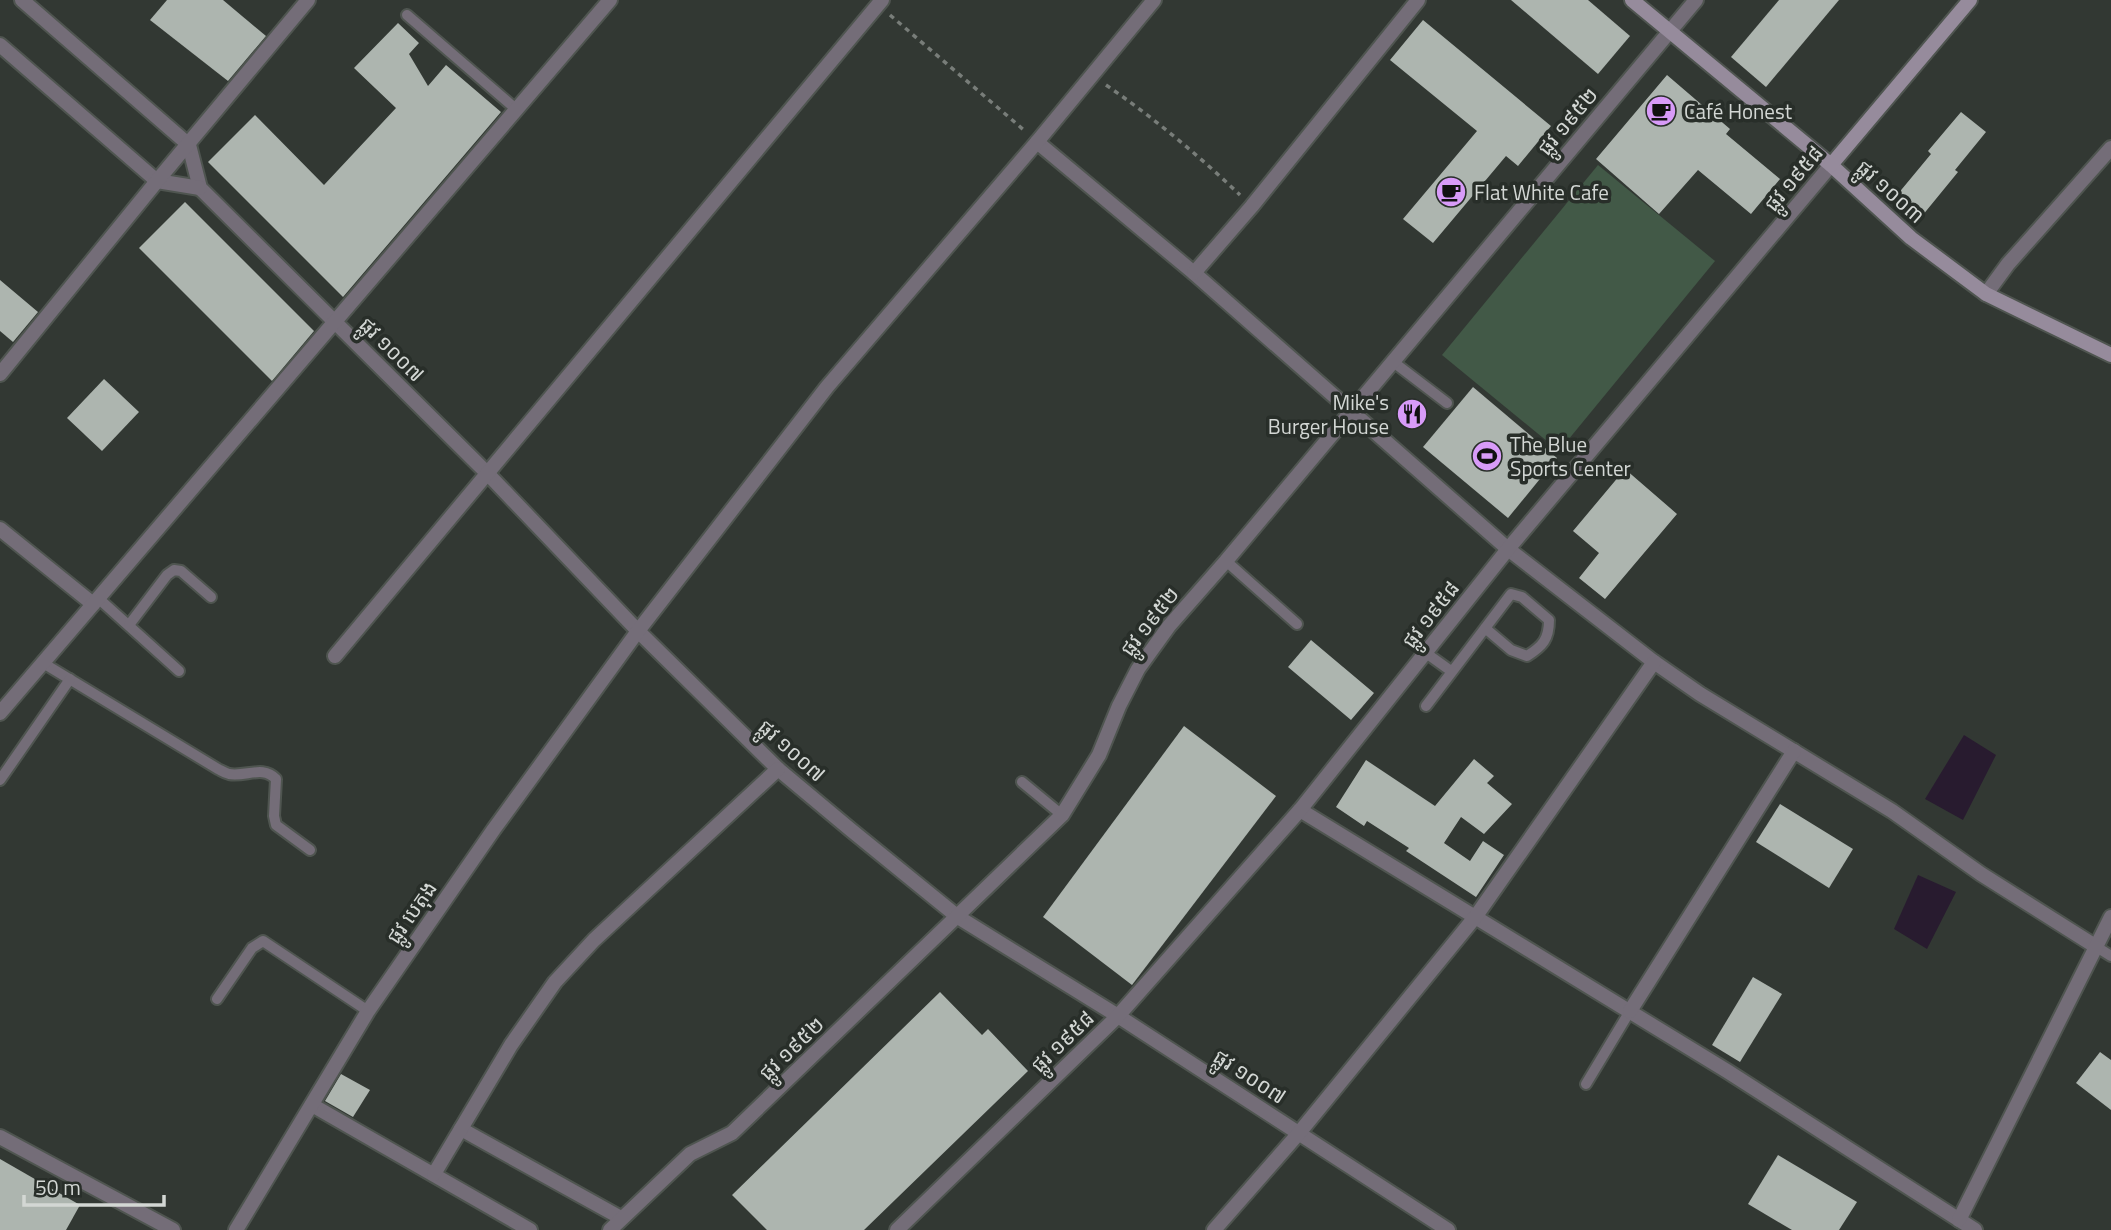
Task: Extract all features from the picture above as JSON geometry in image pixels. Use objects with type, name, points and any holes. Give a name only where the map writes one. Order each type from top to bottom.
[{"type":"street","points":[[3,366],[308,0]]},
{"type":"street","points":[[0,713],[610,0]]},
{"type":"street","name":"ផ្លូវ បេតុង","points":[[236,1230],[368,1011],[494,829],[638,631],[827,387],[1037,142],[1154,0]]},
{"type":"street","points":[[1194,273],[1252,206],[1418,0]]},
{"type":"street","name":"ផ្លូវ ១០០៣","points":[[1632,0],[1830,165],[1911,238],[1986,294],[2111,355]]},
{"type":"street","name":"ផ្លូវ ១៩៥២","points":[[610,1230],[690,1154],[732,1133],[1062,815],[1099,755],[1138,668],[1169,626],[1696,0]]},
{"type":"street","name":"ផ្លូវ ១៩៥៨","points":[[897,1230],[1118,1016],[1300,810],[1508,550],[1969,0]]},
{"type":"street","points":[[0,45],[157,181],[200,188],[189,145],[24,1]]},
{"type":"street","points":[[335,656],[878,1]]},
{"type":"street","points":[[1037,142],[1194,273],[1508,550],[1654,662],[1700,694],[1901,817],[1981,874],[2095,946]]},
{"type":"street","points":[[1986,294],[2008,264],[2111,148]]},
{"type":"street","name":"ផ្លូវ ១០០៧","points":[[200,188],[487,473],[638,631],[778,769],[958,917],[1118,1016],[1448,1230]]},
{"type":"street","points":[[0,529],[96,601]]},
{"type":"street","points":[[1213,1230],[1299,1133],[1476,916],[1654,662]]},
{"type":"street","points":[[1630,1011],[1794,751]]},
{"type":"street","points":[[434,1174],[511,1045],[555,982],[594,940],[778,769]]},
{"type":"street","points":[[1300,810],[1630,1011],[1975,1230]]},
{"type":"street","points":[[1959,1220],[2111,917]]},
{"type":"street","points":[[312,1105],[530,1230]]},
{"type":"street","points":[[461,1129],[621,1218]]},
{"type":"street","points":[[0,1137],[173,1230]]},
{"type":"lane","points":[[407,15],[517,110]]},
{"type":"lane","points":[[1392,361],[1447,403]]},
{"type":"lane","points":[[1226,561],[1297,624]]},
{"type":"lane","points":[[129,625],[167,575],[174,570],[181,571],[211,597]]},
{"type":"lane","points":[[1426,706],[1451,671],[1511,594],[1516,594],[1549,620],[1549,634],[1541,648],[1527,656],[1511,650],[1485,628]]},
{"type":"lane","points":[[96,601],[129,625],[179,671]]},
{"type":"lane","points":[[1426,653],[1451,671]]},
{"type":"lane","points":[[43,663],[218,769],[230,774],[262,771],[271,774],[276,779],[276,825],[310,850]]},
{"type":"lane","points":[[0,780],[70,679]]},
{"type":"lane","points":[[1022,782],[1062,815]]},
{"type":"lane","points":[[217,999],[252,948],[263,941],[368,1011]]},
{"type":"lane","points":[[2095,946],[2111,956]]},
{"type":"lane","points":[[1586,1084],[1630,1011]]},
{"type":"path","points":[[878,1],[1037,142]]},
{"type":"path","points":[[1092,75],[1193,151],[1252,206]]},
{"type":"green space","points":[[1598,165],[1715,261],[1559,451],[1442,355]]},
{"type":"shaded area","points":[[1964,735],[1996,755],[1963,820],[1925,799]]},
{"type":"shaded area","points":[[1918,875],[1956,892],[1927,949],[1894,929]]},
{"type":"building","points":[[167,0],[223,0],[266,36],[228,81],[150,20]]},
{"type":"building","points":[[1511,0],[1588,0],[1630,36],[1598,74]]},
{"type":"building","points":[[1779,0],[1839,0],[1766,87],[1731,57]]},
{"type":"building","points":[[1423,20],[1551,126],[1518,166],[1506,156],[1433,243],[1403,219],[1477,131],[1390,60]]},
{"type":"building","points":[[398,23],[419,43],[409,54],[428,86],[446,65],[501,112],[343,297],[208,162],[255,115],[324,185],[396,108],[354,68]]},
{"type":"building","points":[[1667,75],[1730,129],[1726,134],[1780,179],[1751,214],[1698,170],[1659,214],[1596,159]]},
{"type":"building","points":[[1961,112],[1986,132],[1922,216],[1897,195],[1931,154],[1928,151]]},
{"type":"building","points":[[185,202],[314,331],[272,381],[139,248]]},
{"type":"building","points":[[0,280],[38,312],[13,342],[0,331]]},
{"type":"building","points":[[104,379],[139,412],[102,451],[67,418]]},
{"type":"building","points":[[1473,387],[1557,458],[1508,518],[1423,447]]},
{"type":"building","points":[[1625,469],[1677,514],[1605,599],[1579,578],[1599,553],[1573,531]]},
{"type":"building","points":[[1311,640],[1374,693],[1351,720],[1288,667]]},
{"type":"building","points":[[1184,726],[1276,796],[1132,985],[1043,917]]},
{"type":"building","points":[[1474,759],[1494,776],[1487,783],[1512,804],[1484,834],[1461,817],[1444,843],[1470,861],[1483,841],[1504,855],[1476,897],[1406,851],[1409,848],[1367,821],[1364,826],[1336,807],[1366,760],[1435,806]]},
{"type":"building","points":[[1780,804],[1853,849],[1829,888],[1756,842]]},
{"type":"building","points":[[1753,977],[1782,994],[1740,1062],[1712,1045]]},
{"type":"building","points":[[940,992],[982,1035],[988,1029],[1028,1071],[864,1230],[767,1230],[732,1195]]},
{"type":"building","points":[[2100,1052],[2111,1060],[2111,1110],[2076,1083]]},
{"type":"building","points":[[341,1074],[370,1090],[353,1117],[325,1101]]},
{"type":"building","points":[[1778,1155],[1857,1202],[1839,1230],[1792,1230],[1748,1204]]},
{"type":"building","points":[[0,1159],[80,1205],[66,1230],[0,1230]]},
{"type":"place","name":"Café Honest","points":[[1661,111]]},
{"type":"place","name":"Flat White Cafe","points":[[1451,192]]},
{"type":"place","name":"Mike's Burger House","points":[[1412,414]]},
{"type":"place","name":"The Blue Sports Center","points":[[1487,456]]}]
